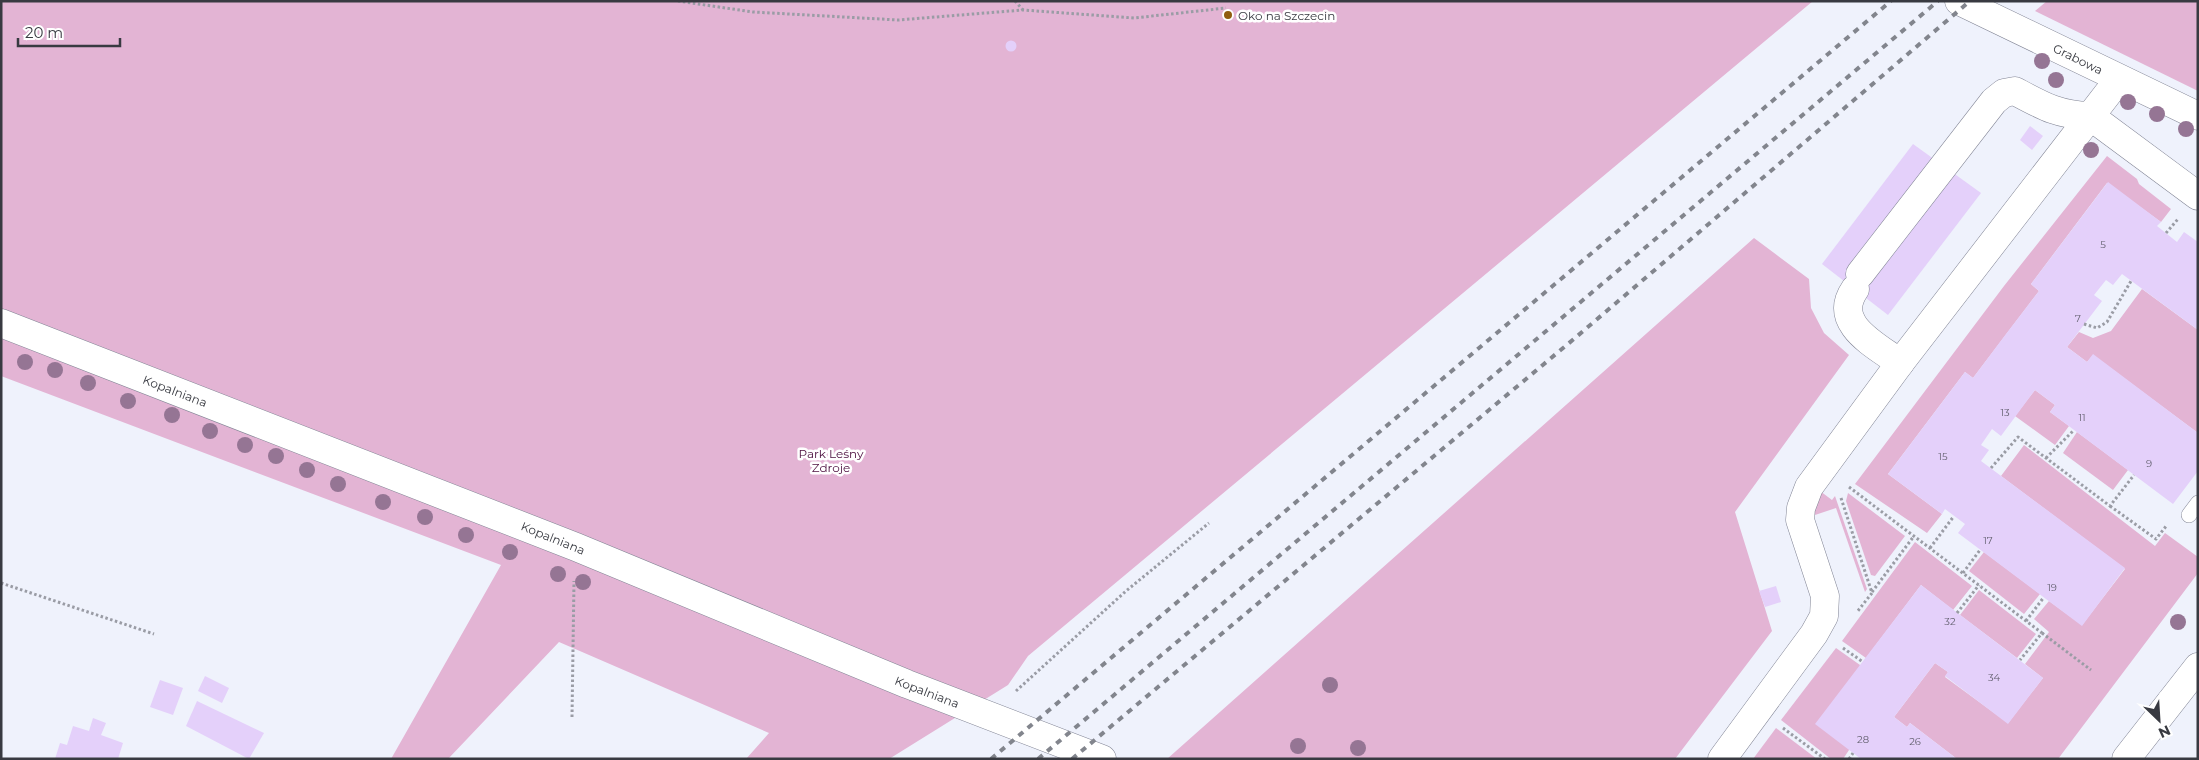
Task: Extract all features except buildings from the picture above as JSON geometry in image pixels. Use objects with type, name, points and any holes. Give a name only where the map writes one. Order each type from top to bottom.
[{"type":"street","name":"Grabowa","points":[[1959,1],[2119,80],[2198,116]]},
{"type":"street","points":[[1722,759],[1814,634],[1824,616],[1825,596],[1801,525],[1801,508],[1812,481],[1900,363],[2119,80]]},
{"type":"street","points":[[1900,363],[1858,330],[1850,321],[1847,307],[1850,297],[1858,282],[1994,101],[2004,93],[2016,91],[2051,110],[2069,116],[2090,116],[2198,196]]},
{"type":"street","name":"Kopalniana","points":[[1,323],[576,546],[907,684],[1102,759]]},
{"type":"street","points":[[2126,759],[2198,667]]},
{"type":"path","points":[[678,1],[753,12],[898,20],[1023,10],[1134,18],[1226,8]]},
{"type":"path","points":[[1015,1],[1023,10]]},
{"type":"path","points":[[2084,324],[2097,328],[2107,322],[2131,281]]},
{"type":"path","points":[[2046,458],[2074,430]]},
{"type":"path","points":[[1990,468],[2018,437],[2152,537]]},
{"type":"path","points":[[2110,506],[2134,475]]},
{"type":"path","points":[[1855,479],[1841,498],[1872,593]]},
{"type":"path","points":[[1849,487],[2091,670]]},
{"type":"path","points":[[1930,548],[1954,516]]},
{"type":"path","points":[[989,715],[1126,591],[1209,523]]},
{"type":"path","points":[[1856,614],[1914,536]]},
{"type":"path","points":[[1963,573],[1980,550]]},
{"type":"path","points":[[572,717],[574,579]]},
{"type":"path","points":[[1,583],[154,634]]},
{"type":"path","points":[[1957,613],[1979,586]]},
{"type":"path","points":[[2026,621],[2044,597]]},
{"type":"path","points":[[2020,660],[2042,633]]},
{"type":"path","points":[[1841,647],[1863,662]]},
{"type":"path","points":[[1781,726],[1825,759]]},
{"type":"path","points":[[1849,759],[1853,753]]},
{"type":"green space","name":"Park Leśny Zdroje","points":[[1,1],[1813,1],[1028,656],[1008,685],[889,759],[746,759],[769,733],[559,642],[448,759],[391,759],[501,565],[1,376]]},
{"type":"green space","points":[[2047,1],[2198,1],[2198,91],[2035,11]]},
{"type":"green space","points":[[2107,156],[2171,209],[2161,222],[2107,183],[2031,284],[2039,291],[1973,378],[1965,372],[1888,474],[1942,514],[1927,533],[1855,484],[2004,286]]},
{"type":"green space","points":[[1754,238],[1809,279],[1811,308],[1824,333],[1849,355],[1735,512],[1772,631],[1675,759],[1167,759]]},
{"type":"green space","points":[[2142,289],[2198,330],[2198,433],[2093,355],[2087,362],[2067,347],[2079,332],[2093,338],[2111,331]]},
{"type":"green space","points":[[2035,390],[2055,405],[2050,412],[2069,426],[2055,445],[2015,416]]},
{"type":"green space","points":[[2077,432],[2128,470],[2113,490],[2063,453]]},
{"type":"green space","points":[[2024,445],[2155,546],[2165,533],[2198,557],[2198,573],[2058,759],[1957,759],[1910,723],[1907,727],[1894,717],[1935,663],[1948,672],[1945,677],[2008,723],[2043,678],[2025,664],[2049,632],[2034,619],[2049,601],[2082,625],[2125,569],[2001,476]]},
{"type":"green space","points":[[1820,491],[1832,500],[1835,496],[1867,589],[1865,592],[1836,508],[1815,515],[1813,509]]},
{"type":"green space","points":[[1848,493],[1905,536],[1875,576],[1871,575],[1846,501]]},
{"type":"green space","points":[[1915,542],[1972,586],[1953,610],[1921,585],[1866,658],[1842,641]]},
{"type":"green space","points":[[1984,552],[2040,594],[2024,614],[1969,571]]},
{"type":"green space","points":[[1979,590],[2036,634],[2017,658],[1960,615]]},
{"type":"green space","points":[[1836,648],[1860,665],[1849,750],[1843,759],[1831,759],[1781,720]]},
{"type":"green space","points":[[1776,728],[1817,759],[1753,759]]},
{"type":"railway","points":[[991,759],[1891,1]]},
{"type":"railway","points":[[1038,759],[1938,1]]},
{"type":"railway","points":[[1072,759],[1575,338],[1970,1]]},
{"type":"place","name":"Oko na Szczecin","points":[[1228,15]]}]
